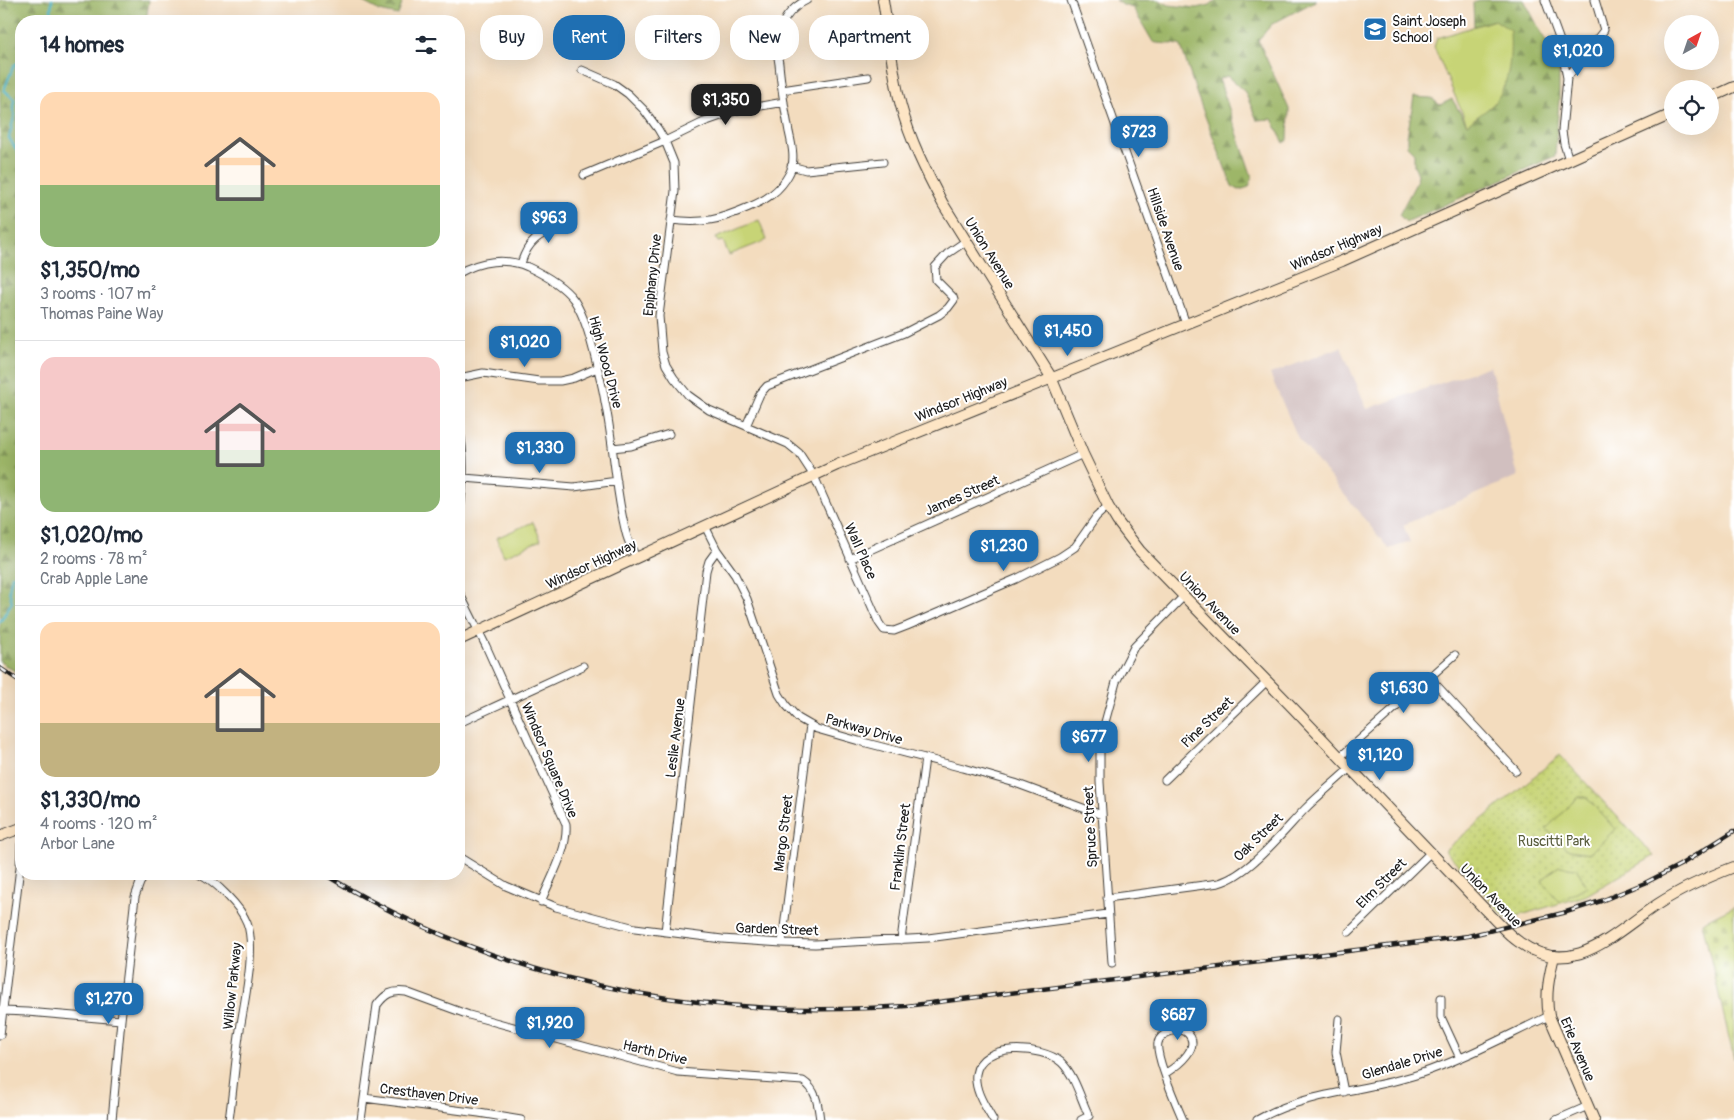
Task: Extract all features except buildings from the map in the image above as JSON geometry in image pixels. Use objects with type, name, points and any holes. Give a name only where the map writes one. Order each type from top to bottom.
[{"type":"street","points":[[671,220],[692,223],[709,221],[765,200],[778,189],[790,173],[793,158],[776,43],[787,16],[794,8],[807,0]]},
{"type":"street","name":"Union Avenue","points":[[883,0],[901,105],[914,144],[939,197],[1050,378],[1108,506],[1117,521],[1140,551],[1496,921],[1517,941],[1535,951],[1554,956],[1576,955],[1592,950],[1659,904],[1686,888],[1734,867]]},
{"type":"street","name":"Hillside Avenue","points":[[1071,0],[1186,324]]},
{"type":"street","points":[[1545,0],[1560,41],[1567,78],[1562,131],[1564,144],[1570,160]]},
{"type":"street","points":[[1567,78],[1604,30],[1595,0]]},
{"type":"street","name":"Epiphany Drive","points":[[582,70],[614,84],[628,94],[644,110],[665,141],[674,163],[675,191],[659,316],[662,352],[674,378],[688,395],[709,410],[794,447],[814,476]]},
{"type":"street","points":[[782,90],[868,77]]},
{"type":"street","points":[[1719,94],[1734,87]]},
{"type":"street","points":[[584,175],[665,141],[704,122],[738,110],[784,102]]},
{"type":"street","name":"Windsor Highway","points":[[465,637],[898,439],[1342,261],[1664,118]]},
{"type":"street","points":[[791,166],[806,170],[883,162]]},
{"type":"street","points":[[521,264],[525,251],[530,244],[537,238],[571,220]]},
{"type":"street","points":[[746,426],[760,394],[768,386],[904,333],[939,315],[948,308],[954,300],[936,280],[935,267],[947,254],[966,241]]},
{"type":"street","name":"High Wood Drive","points":[[465,269],[489,262],[521,264],[542,274],[564,289],[580,311],[606,402],[626,534],[636,558]]},
{"type":"street","points":[[465,377],[483,373],[560,381],[574,378],[597,368]]},
{"type":"street","points":[[612,448],[631,446],[669,434]]},
{"type":"street","name":"James Street","points":[[850,559],[1084,454]]},
{"type":"street","name":"Wall Place","points":[[814,476],[879,623],[884,630],[889,631],[907,626],[1060,558],[1075,547],[1096,516],[1108,506]]},
{"type":"street","points":[[465,478],[574,488],[617,481]]},
{"type":"street","name":"Parkway Drive","points":[[705,526],[717,550],[735,574],[747,599],[779,694],[786,706],[798,718],[810,725],[859,742],[1015,783],[1102,815]]},
{"type":"street","name":"Leslie Avenue","points":[[665,932],[706,571],[709,561],[717,550]]},
{"type":"street","name":"Spruce Street","points":[[1112,963],[1102,815],[1100,751],[1104,726],[1116,682],[1134,648],[1184,596]]},
{"type":"street","points":[[465,604],[478,631]]},
{"type":"street","name":"Windsor Square Drive","points":[[478,631],[566,824],[564,846],[541,902]]},
{"type":"street","points":[[1340,757],[1455,654]]},
{"type":"street","points":[[465,720],[583,666]]},
{"type":"street","points":[[1429,677],[1516,771]]},
{"type":"street","name":"Pine Street","points":[[1165,780],[1267,681]]},
{"type":"street","name":"Margo Street","points":[[782,944],[810,725]]},
{"type":"street","name":"Franklin Street","points":[[901,940],[925,758]]},
{"type":"street","name":"Oak Street","points":[[1107,898],[1218,883],[1233,878],[1248,866],[1350,768]]},
{"type":"street","points":[[0,836],[15,830]]},
{"type":"street","name":"Elm Street","points":[[1349,932],[1431,852]]},
{"type":"street","name":"Garden Street","points":[[465,861],[506,886],[541,902],[591,917],[634,928],[782,944],[928,938],[1108,914]]},
{"type":"street","points":[[0,1036],[18,880]]},
{"type":"street","points":[[112,1120],[135,897],[142,880]]},
{"type":"street","name":"Willow Parkway","points":[[210,880],[242,913],[249,933],[248,970],[229,1120]]},
{"type":"street","name":"Erie Avenue","points":[[1554,956],[1547,989],[1546,1001],[1549,1016],[1594,1120]]},
{"type":"street","name":"Harth Drive","points":[[361,1120],[377,1006],[383,997],[396,990],[468,1015],[678,1072],[803,1082],[816,1094],[820,1120]]},
{"type":"street","points":[[1441,998],[1441,1017],[1460,1058]]},
{"type":"street","points":[[3,1011],[121,1020]]},
{"type":"street","name":"Glendale Drive","points":[[1257,1120],[1287,1106],[1311,1098],[1379,1086],[1411,1076],[1460,1058],[1549,1016]]},
{"type":"street","points":[[1339,1018],[1336,1052],[1344,1092]]},
{"type":"street","points":[[1166,1073],[1190,1052],[1191,1040],[1189,1034],[1183,1030],[1166,1034],[1158,1042],[1158,1050],[1166,1073],[1183,1120]]},
{"type":"street","points":[[993,1120],[978,1090],[976,1073],[983,1059],[990,1054],[1008,1050],[1040,1052],[1051,1056],[1062,1064],[1071,1076],[1089,1118],[1081,1120]]},
{"type":"street","name":"Cresthaven Drive","points":[[364,1098],[521,1120]]},
{"type":"street","points":[[1556,1120],[1588,1106]]},
{"type":"shaded area","points":[[1341,347],[1367,409],[1490,366],[1518,476],[1403,525],[1410,542],[1389,549],[1298,438],[1270,374]]},
{"type":"green space","points":[[0,0],[149,0],[147,15],[15,15],[15,671],[0,662]]},
{"type":"green space","points":[[359,0],[400,0],[402,4],[398,15],[380,11]]},
{"type":"green space","points":[[1116,0],[1159,0],[1169,5],[1196,8],[1210,5],[1216,0],[1317,0],[1272,24],[1258,40],[1289,109],[1288,140],[1284,143],[1272,119],[1257,120],[1245,92],[1227,76],[1219,79],[1252,177],[1249,187],[1239,190],[1232,186],[1197,95],[1181,46],[1153,42],[1133,8],[1123,5]]},
{"type":"green space","points":[[1479,0],[1524,0],[1559,66],[1559,100],[1555,156],[1406,222],[1399,215],[1417,181],[1418,174],[1414,165],[1414,153],[1407,146],[1414,97],[1431,98],[1440,105],[1452,99],[1467,124],[1494,103],[1505,85],[1495,20],[1474,26],[1473,3]]},
{"type":"green space","points":[[1495,20],[1510,30],[1510,58],[1507,77],[1495,102],[1467,124],[1434,47],[1437,38]]},
{"type":"green space","points":[[759,220],[767,240],[729,255],[723,241],[718,242],[716,238]]},
{"type":"green space","points":[[533,522],[541,540],[504,556],[496,538]]},
{"type":"green space","name":"Ruscitti Park","points":[[1560,755],[1654,856],[1585,896],[1507,919],[1445,850]]},
{"type":"green space","points":[[1578,797],[1586,797],[1615,829],[1591,853],[1569,850],[1546,829]]},
{"type":"green space","points":[[1559,866],[1576,868],[1587,886],[1559,902],[1542,880]]},
{"type":"green space","points":[[1734,906],[1734,1059],[1702,922]]},
{"type":"waterway","points":[[52,0],[51,10],[53,15]]},
{"type":"waterway","points":[[15,64],[4,90],[14,99],[14,117],[9,138],[15,148]]},
{"type":"waterway","points":[[0,622],[12,602],[9,590],[12,576],[15,576]]},
{"type":"railway","points":[[0,668],[15,678]]},
{"type":"railway","points":[[335,880],[392,912],[461,943],[532,968],[604,986],[678,1000],[753,1007],[829,1009],[906,1006],[1468,936],[1563,913],[1601,901],[1645,883],[1680,865],[1734,831]]},
{"type":"place","name":"Saint Joseph School","points":[[1375,29]]}]
